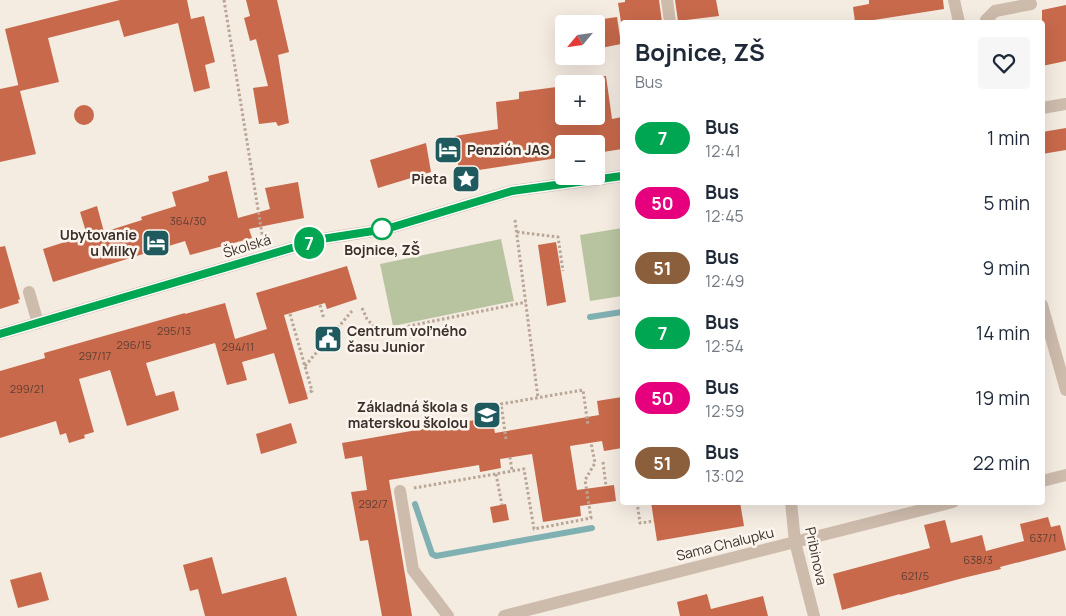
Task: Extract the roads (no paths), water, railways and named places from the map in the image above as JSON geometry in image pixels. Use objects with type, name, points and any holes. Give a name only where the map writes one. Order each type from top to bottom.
[{"type":"street","points":[[667,0],[670,20]]},
{"type":"street","points":[[954,0],[959,20]]},
{"type":"street","points":[[986,20],[995,11],[1031,4]]},
{"type":"street","points":[[1045,108],[1066,104]]},
{"type":"street","name":"Školská","points":[[0,334],[322,239],[386,229],[512,191],[620,176]]},
{"type":"street","points":[[29,292],[38,323]]},
{"type":"street","points":[[1045,316],[1066,390]]},
{"type":"street","points":[[1045,480],[1066,475]]},
{"type":"street","points":[[400,491],[413,570],[448,616]]},
{"type":"street","name":"Pribinova","points":[[792,505],[795,542],[814,616]]},
{"type":"street","name":"Sama Chalupku","points":[[504,616],[942,505]]},
{"type":"waterway","points":[[590,317],[620,312]]},
{"type":"waterway","points":[[415,504],[432,554],[436,556],[592,528]]},
{"type":"place","name":"Penzión JAS","points":[[448,150]]},
{"type":"place","name":"Pieta","points":[[466,179]]},
{"type":"place","name":"Bojnice, ZŠ","points":[[382,229]]},
{"type":"place","name":"Ubytovanie u Milky","points":[[156,243]]},
{"type":"place","name":"Centrum voľného času Junior","points":[[328,339]]},
{"type":"place","name":"Základná škola s materskou školou","points":[[487,415]]}]
